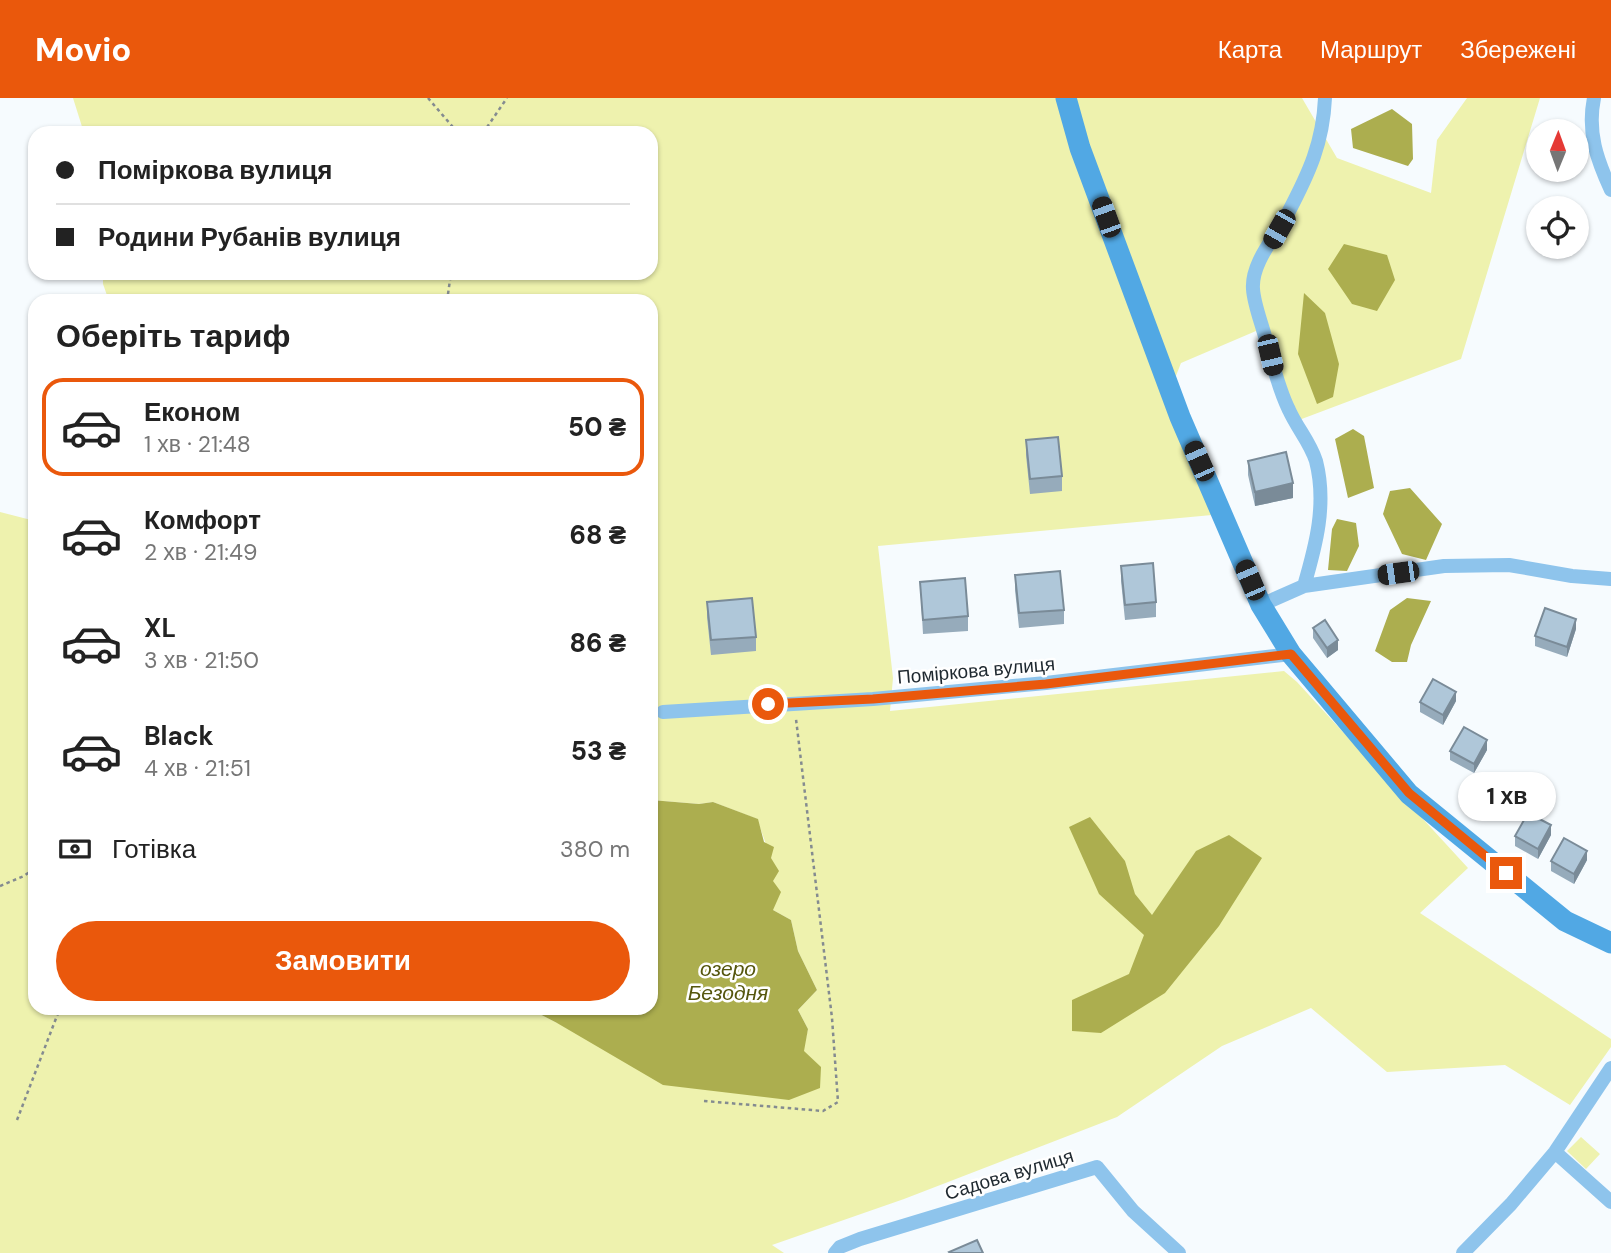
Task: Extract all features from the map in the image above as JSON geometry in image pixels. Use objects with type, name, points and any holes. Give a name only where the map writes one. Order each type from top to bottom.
[{"type":"street","points":[[1066,98],[1080,148],[1180,417],[1261,605],[1291,654],[1409,793],[1564,922],[1611,943]]},
{"type":"street","points":[[1304,586],[1322,510],[1317,464],[1310,443],[1299,429],[1278,385],[1253,287],[1257,265],[1288,214],[1319,146],[1325,98]]},
{"type":"street","points":[[1594,98],[1591,112],[1592,142],[1611,190]]},
{"type":"street","points":[[1261,605],[1304,586],[1444,566],[1509,565],[1572,576],[1611,579]]},
{"type":"street","name":"Поміркова вулиця","points":[[663,712],[873,699],[1046,684],[1291,654]]},
{"type":"street","points":[[1463,1253],[1511,1204],[1556,1152],[1611,1068]]},
{"type":"street","points":[[1556,1152],[1611,1202]]},
{"type":"street","name":"Садова вулиця","points":[[835,1253],[840,1247],[899,1227],[1097,1167],[1133,1211],[1179,1253]]},
{"type":"path","points":[[428,98],[452,126]]},
{"type":"path","points":[[488,126],[508,98]]},
{"type":"path","points":[[704,1101],[823,1111],[838,1102],[832,1018],[794,702]]},
{"type":"path","points":[[0,886],[28,873]]},
{"type":"path","points":[[17,1120],[57,1015]]},
{"type":"green space","points":[[73,98],[1302,98],[1337,158],[1431,193],[1437,140],[1467,98],[1540,98],[1534,119],[1526,119],[1526,144],[1461,359],[1299,420],[1256,331],[1181,363],[1170,391],[1212,515],[878,546],[893,678],[890,711],[1284,671],[1468,868],[1420,913],[1611,1039],[1611,1047],[1570,1105],[1505,1065],[1387,1072],[1311,1008],[1222,1046],[1117,1117],[904,1199],[772,1245],[784,1253],[0,1253],[0,512],[28,519],[28,1015],[542,1015],[557,1023],[803,1051],[808,1029],[798,1010],[817,990],[798,951],[791,920],[773,910],[771,858],[757,819],[713,802],[699,804],[658,801],[658,294],[107,294],[103,284],[103,280],[658,280],[658,126],[82,126]]},
{"type":"green space","points":[[1581,1137],[1600,1154],[1586,1169],[1567,1151]]},
{"type":"water","points":[[1392,109],[1412,124],[1413,159],[1408,166],[1353,148],[1351,129]]},
{"type":"water","points":[[1344,244],[1387,255],[1395,280],[1377,311],[1352,304],[1328,269]]},
{"type":"water","points":[[1304,293],[1325,313],[1339,364],[1333,397],[1317,404],[1298,354]]},
{"type":"water","points":[[1353,429],[1364,436],[1374,488],[1348,498],[1335,439]]},
{"type":"water","points":[[1410,488],[1442,524],[1426,560],[1402,554],[1383,514],[1390,491]]},
{"type":"water","points":[[1337,519],[1356,523],[1359,546],[1347,571],[1328,570],[1332,529]]},
{"type":"water","points":[[1407,598],[1431,601],[1411,645],[1407,662],[1392,662],[1375,651],[1390,610]]},
{"type":"water","name":"озеро Безодня","points":[[658,801],[699,804],[713,802],[758,819],[764,842],[774,847],[771,858],[779,871],[773,881],[781,892],[773,910],[791,920],[798,951],[817,990],[798,1010],[808,1029],[804,1051],[821,1067],[820,1088],[789,1100],[663,1085],[542,1015],[658,1015]]},
{"type":"water","points":[[1090,817],[1125,861],[1135,894],[1152,915],[1196,851],[1229,835],[1262,858],[1219,926],[1165,993],[1101,1033],[1072,1031],[1072,1000],[1129,974],[1144,935],[1099,894],[1069,827]]},
{"type":"building","points":[[1058,437],[1062,476],[1030,479],[1026,440]]},
{"type":"building","points":[[1286,452],[1293,483],[1255,492],[1248,461]]},
{"type":"building","points":[[1153,563],[1156,602],[1125,605],[1121,566]]},
{"type":"building","points":[[1060,571],[1064,610],[1019,613],[1015,575]]},
{"type":"building","points":[[965,578],[968,616],[923,620],[920,582]]},
{"type":"building","points":[[752,598],[756,637],[711,640],[707,602]]},
{"type":"building","points":[[1545,608],[1576,619],[1567,647],[1535,636]]},
{"type":"building","points":[[1325,620],[1338,640],[1327,648],[1313,628]]},
{"type":"building","points":[[1433,679],[1456,692],[1443,715],[1420,702]]},
{"type":"building","points":[[1464,727],[1487,740],[1474,764],[1450,751]]},
{"type":"building","points":[[1528,813],[1551,825],[1538,849],[1515,836]]},
{"type":"building","points":[[1564,838],[1587,851],[1574,874],[1551,861]]},
{"type":"building","points":[[977,1240],[983,1253],[949,1252]]},
{"type":"route","points":[[768,704],[873,699],[1046,684],[1291,654],[1409,793],[1506,873]]}]
